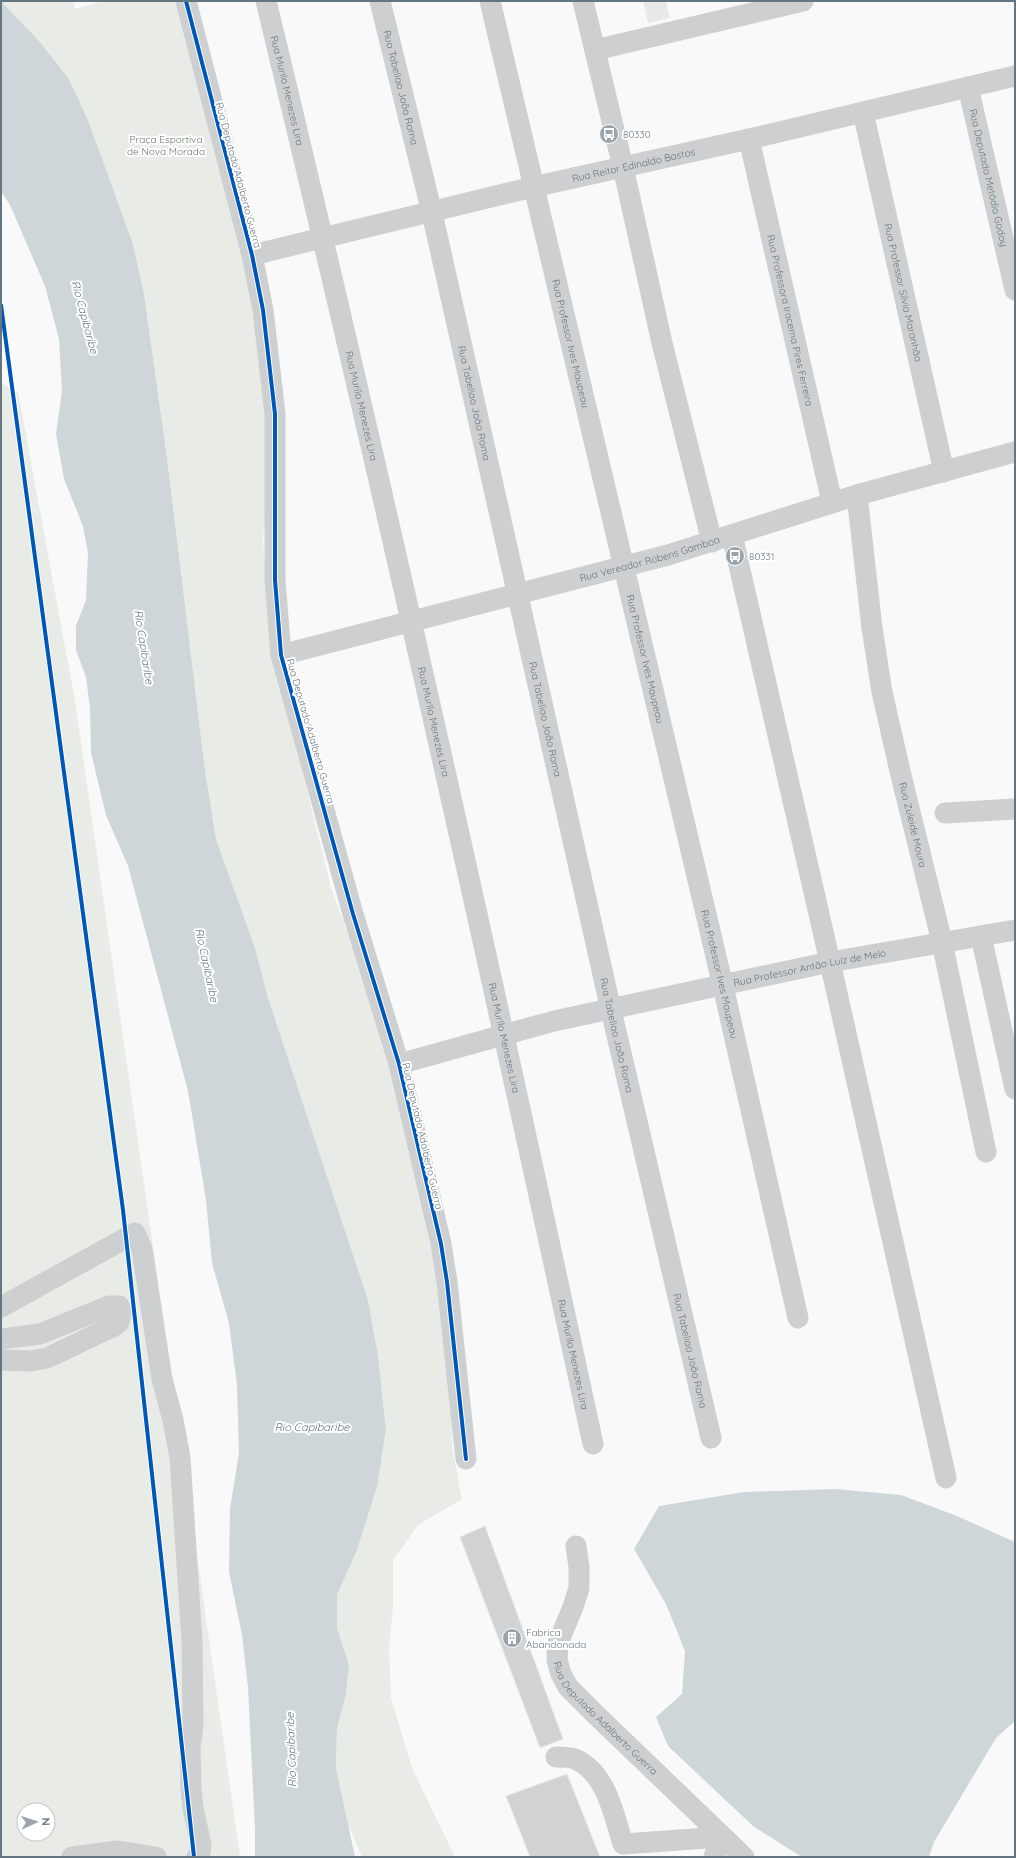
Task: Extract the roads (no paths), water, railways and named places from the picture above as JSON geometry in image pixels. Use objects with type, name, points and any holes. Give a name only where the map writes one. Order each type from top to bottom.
[{"type":"street","name":"Rua Deputado Adalberto Guerra","points":[[186,1],[252,255],[263,310],[275,414],[275,580],[281,655],[353,914],[399,1064],[440,1244],[447,1282],[466,1459]]},
{"type":"street","name":"Rua Murilo Menezes Lira","points":[[266,1],[412,621],[505,1035],[593,1444]]},
{"type":"street","name":"Rua Tabeliao João Roma","points":[[380,1],[432,213],[611,1010],[711,1438]]},
{"type":"street","name":"Rua Professor Ives Maupeau","points":[[490,1],[722,986],[798,1318]]},
{"type":"street","points":[[583,1],[623,167],[662,343],[712,542]]},
{"type":"street","points":[[595,50],[803,1]]},
{"type":"street","name":"Rua Reitor Edinaldo Bastos","points":[[252,255],[432,213],[533,187],[749,139],[1015,76]]},
{"type":"street","name":"Rua Deputado Metódio Godoy","points":[[968,88],[1015,290]]},
{"type":"street","name":"Rua Professor Sílvio Maranhão","points":[[863,112],[944,472]]},
{"type":"street","name":"Rua Professora Iracema Pires Ferreira","points":[[749,139],[832,502]]},
{"type":"street","name":"Rua Vereador Rúbens Gamboa","points":[[281,655],[624,567],[712,542],[832,502],[1015,452]]},
{"type":"street","name":"Rua Zuleide Moura","points":[[857,495],[872,628],[882,692],[942,942],[986,1152]]},
{"type":"street","points":[[732,535],[946,1478]]},
{"type":"street","points":[[945,813],[1015,809]]},
{"type":"street","name":"Rua Professor Antão Luiz de Melo","points":[[399,1064],[554,1022],[830,962],[1015,930]]},
{"type":"street","points":[[981,936],[1015,1089]]},
{"type":"street","points":[[1,1307],[135,1233],[142,1249],[162,1379],[173,1420],[180,1458],[192,1641],[193,1726],[190,1748],[191,1790],[193,1808],[201,1845],[200,1853],[197,1857]]},
{"type":"street","points":[[1,1339],[40,1334],[109,1306],[119,1306],[122,1312],[119,1322],[114,1326],[47,1358],[31,1361],[1,1360]]},
{"type":"street","name":"Rua Deputado Adalberto Guerra","points":[[576,1546],[579,1566],[579,1588],[574,1607],[558,1643],[557,1660],[561,1674],[568,1687],[744,1857]]},
{"type":"street","points":[[556,1757],[574,1758],[590,1769],[604,1788],[615,1818],[624,1851],[724,1838]]},
{"type":"street","points":[[714,1857],[724,1838]]},
{"type":"street","points":[[72,1857],[118,1851],[156,1857]]},
{"type":"water","name":"Rio Capibaribe","points":[[1,1],[39,41],[69,79],[88,120],[133,244],[144,294],[167,458],[205,770],[216,839],[255,948],[268,998],[368,1300],[378,1356],[386,1430],[377,1487],[357,1550],[337,1595],[337,1628],[349,1665],[346,1694],[337,1728],[336,1768],[355,1857],[255,1857],[248,1687],[242,1635],[229,1572],[230,1509],[239,1453],[237,1385],[229,1323],[212,1263],[206,1200],[188,1091],[128,866],[106,815],[91,753],[90,708],[86,677],[76,650],[76,626],[86,600],[88,553],[83,526],[64,479],[56,434],[62,391],[59,339],[45,286],[10,205],[1,191]]},
{"type":"water","points":[[835,1489],[901,1495],[957,1516],[1015,1542],[1015,1721],[996,1738],[934,1842],[929,1857],[802,1857],[753,1826],[668,1746],[656,1717],[682,1694],[685,1651],[666,1604],[634,1549],[659,1506],[744,1492]]},
{"type":"place","name":"80330","points":[[609,134]]},
{"type":"place","name":"80331","points":[[735,556]]},
{"type":"place","name":"Fabrica Abandonada","points":[[512,1638]]},
{"type":"park label","name":"Praça Esportiva de Nova Morada","points":[[166,144]]}]
